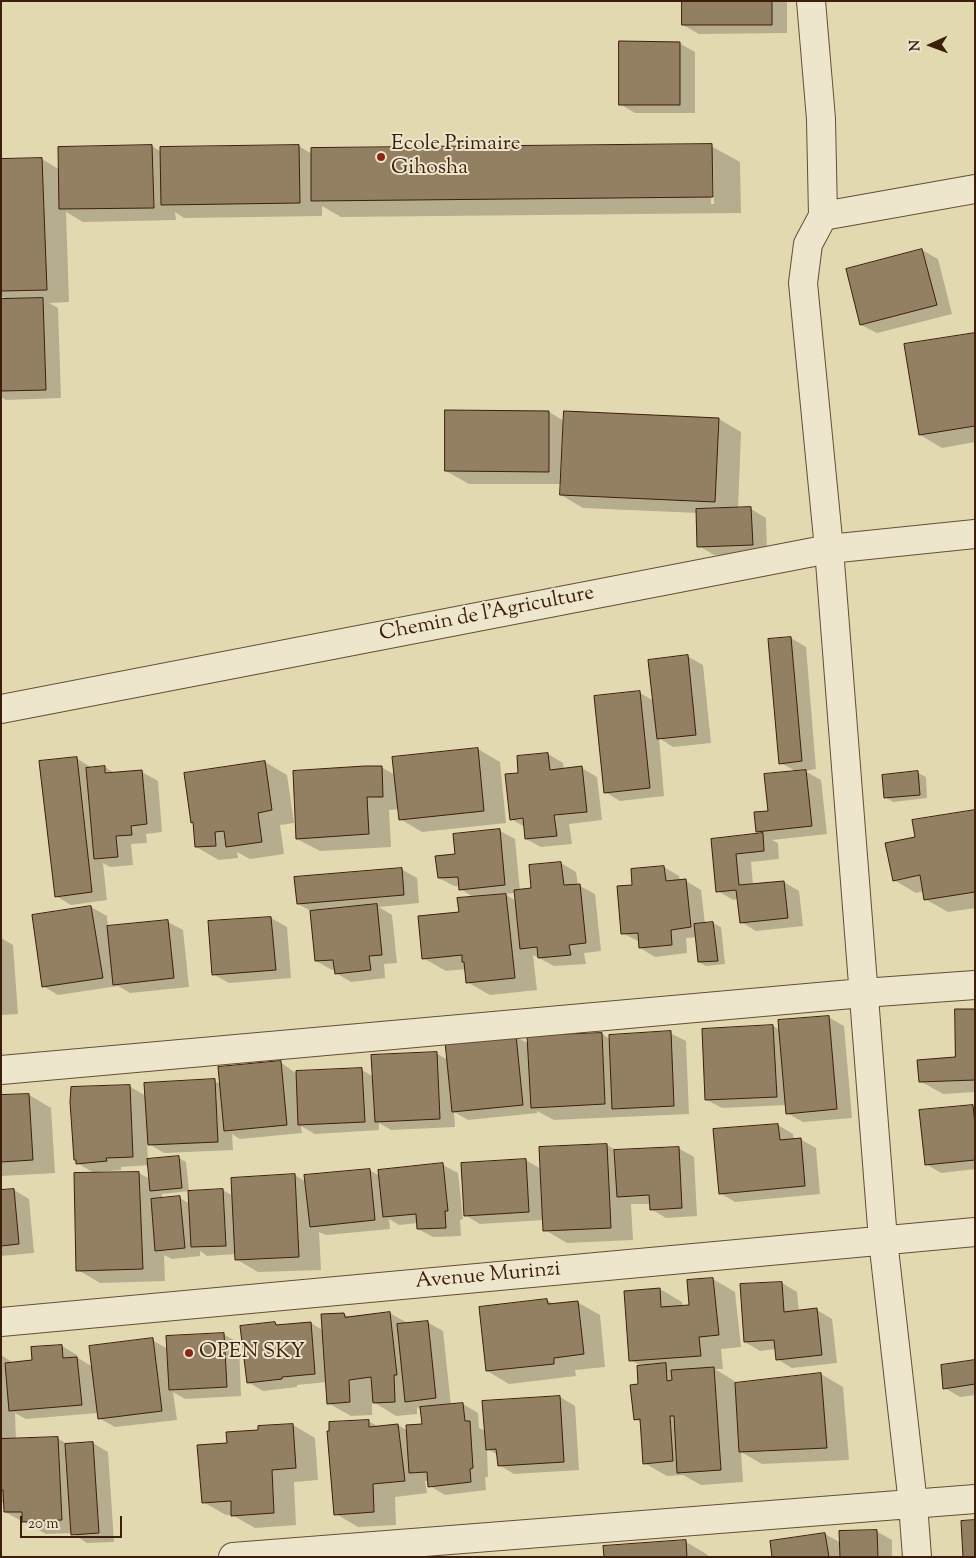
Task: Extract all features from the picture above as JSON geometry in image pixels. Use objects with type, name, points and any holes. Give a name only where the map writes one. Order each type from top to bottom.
[{"type":"street","points":[[811,1],[821,119],[823,216],[808,244],[802,284],[829,549],[883,1240],[913,1504],[917,1557]]},
{"type":"street","points":[[823,216],[975,189]]},
{"type":"street","name":"Chemin de l'Agriculture","points":[[1,709],[829,549],[975,534]]},
{"type":"street","points":[[1,1070],[863,993],[975,985]]},
{"type":"street","name":"Avenue Murinzi","points":[[1,1322],[975,1232]]},
{"type":"street","points":[[233,1557],[975,1499]]},
{"type":"building","points":[[682,1],[772,1],[772,25],[682,25]]},
{"type":"building","points":[[619,41],[680,42],[680,105],[619,105]]},
{"type":"building","points":[[712,144],[713,197],[311,201],[311,148]]},
{"type":"building","points":[[152,145],[154,208],[59,209],[58,147]]},
{"type":"building","points":[[299,145],[300,203],[161,205],[160,147]]},
{"type":"building","points":[[42,158],[47,290],[1,291],[1,159]]},
{"type":"building","points":[[922,249],[937,305],[860,325],[846,269]]},
{"type":"building","points":[[43,298],[46,390],[1,391],[1,299]]},
{"type":"building","points":[[975,333],[975,426],[919,435],[904,344]]},
{"type":"building","points":[[445,410],[549,411],[549,472],[445,471]]},
{"type":"building","points":[[564,411],[719,418],[715,502],[560,495]]},
{"type":"building","points":[[751,507],[753,545],[697,547],[696,509]]},
{"type":"building","points":[[791,637],[802,761],[779,764],[768,639]]},
{"type":"building","points":[[688,655],[696,735],[657,739],[648,660]]},
{"type":"building","points":[[640,691],[650,788],[604,793],[594,696]]},
{"type":"building","points":[[478,748],[484,811],[399,820],[392,757]]},
{"type":"building","points":[[548,753],[550,770],[582,766],[587,812],[554,815],[557,836],[525,839],[523,818],[510,820],[505,774],[518,773],[517,756]]},
{"type":"building","points":[[77,757],[92,892],[55,897],[39,761]]},
{"type":"building","points":[[265,761],[272,810],[258,813],[262,842],[226,847],[224,831],[215,832],[216,846],[195,847],[193,822],[191,823],[184,773]]},
{"type":"building","points":[[105,766],[105,773],[142,770],[147,824],[131,826],[132,835],[116,836],[118,857],[94,859],[86,768]]},
{"type":"building","points":[[382,766],[383,797],[367,797],[369,834],[296,839],[293,771]]},
{"type":"building","points":[[806,770],[812,826],[756,832],[754,812],[768,811],[764,774]]},
{"type":"building","points":[[918,771],[920,795],[884,798],[882,775]]},
{"type":"building","points":[[975,810],[975,892],[924,900],[920,875],[893,881],[885,843],[915,837],[912,820]]},
{"type":"building","points":[[500,829],[505,885],[459,890],[458,877],[438,878],[435,856],[455,854],[453,834]]},
{"type":"building","points":[[763,833],[764,851],[736,854],[739,885],[784,881],[788,918],[740,923],[736,890],[716,892],[711,839]]},
{"type":"building","points":[[561,862],[564,885],[580,884],[586,943],[569,945],[571,955],[538,958],[537,947],[520,949],[514,890],[531,888],[529,865]]},
{"type":"building","points":[[664,866],[666,881],[686,879],[691,927],[671,930],[672,945],[639,948],[638,933],[621,934],[617,886],[632,885],[631,869]]},
{"type":"building","points":[[402,868],[404,895],[297,904],[294,877]]},
{"type":"building","points":[[506,894],[515,978],[466,983],[462,955],[422,959],[418,916],[459,912],[457,898]]},
{"type":"building","points":[[377,904],[382,955],[369,956],[371,970],[335,974],[333,960],[315,961],[310,911]]},
{"type":"building","points":[[91,906],[103,978],[42,987],[32,915]]},
{"type":"building","points":[[271,917],[276,970],[212,975],[208,921]]},
{"type":"building","points":[[168,920],[174,978],[113,985],[107,926]]},
{"type":"building","points":[[713,922],[718,961],[698,962],[694,924]]},
{"type":"building","points":[[955,1009],[975,1009],[975,1080],[919,1082],[917,1060],[955,1057]]},
{"type":"building","points":[[829,1016],[837,1109],[786,1114],[778,1020]]},
{"type":"building","points":[[773,1025],[777,1097],[705,1100],[702,1029]]},
{"type":"building","points":[[671,1031],[674,1106],[612,1109],[609,1035]]},
{"type":"building","points":[[602,1033],[605,1104],[531,1108],[527,1036]]},
{"type":"building","points":[[516,1035],[523,1105],[452,1112],[445,1042]]},
{"type":"building","points":[[437,1052],[440,1119],[375,1122],[371,1055]]},
{"type":"building","points":[[281,1061],[287,1125],[224,1131],[218,1067]]},
{"type":"building","points":[[362,1068],[365,1122],[298,1125],[296,1071]]},
{"type":"building","points":[[215,1079],[218,1142],[148,1145],[144,1083]]},
{"type":"building","points":[[130,1085],[133,1157],[106,1158],[107,1161],[76,1164],[76,1160],[74,1160],[70,1102],[71,1087]]},
{"type":"building","points":[[29,1094],[33,1160],[1,1162],[1,1095]]},
{"type":"building","points":[[973,1105],[975,1160],[925,1165],[919,1110]]},
{"type":"building","points":[[778,1124],[780,1140],[801,1138],[805,1186],[719,1194],[713,1129]]},
{"type":"building","points":[[607,1144],[611,1228],[543,1231],[539,1147]]},
{"type":"building","points":[[679,1147],[682,1208],[650,1210],[649,1195],[617,1197],[614,1150]]},
{"type":"building","points":[[179,1156],[182,1188],[150,1191],[147,1159]]},
{"type":"building","points":[[526,1159],[529,1212],[464,1216],[461,1163]]},
{"type":"building","points":[[443,1163],[448,1211],[445,1211],[446,1228],[417,1229],[416,1214],[383,1217],[378,1170]]},
{"type":"building","points":[[370,1169],[375,1220],[310,1227],[304,1175]]},
{"type":"building","points":[[139,1172],[143,1269],[76,1271],[74,1173]]},
{"type":"building","points":[[295,1174],[299,1257],[235,1260],[231,1178]]},
{"type":"building","points":[[14,1189],[19,1244],[1,1246],[1,1190]]},
{"type":"building","points":[[223,1189],[226,1246],[191,1247],[188,1191]]},
{"type":"building","points":[[180,1196],[185,1248],[155,1251],[151,1199]]},
{"type":"building","points":[[713,1278],[719,1335],[699,1337],[701,1356],[629,1361],[624,1291],[660,1288],[661,1307],[689,1305],[687,1280]]},
{"type":"building","points":[[782,1282],[784,1312],[817,1308],[822,1355],[776,1360],[774,1340],[744,1342],[740,1284]]},
{"type":"building","points":[[547,1299],[548,1304],[578,1301],[584,1354],[554,1358],[554,1364],[486,1371],[479,1307]]},
{"type":"building","points":[[390,1312],[397,1375],[394,1375],[395,1402],[373,1403],[371,1377],[349,1380],[350,1402],[327,1404],[321,1314],[344,1313],[345,1317]]},
{"type":"building","points":[[428,1321],[436,1398],[405,1402],[397,1324]]},
{"type":"building","points":[[275,1322],[276,1325],[311,1322],[315,1374],[247,1383],[240,1326]]},
{"type":"building","points":[[224,1333],[227,1387],[169,1390],[166,1336]]},
{"type":"building","points":[[153,1338],[162,1411],[98,1419],[89,1346]]},
{"type":"building","points":[[62,1345],[63,1358],[77,1357],[82,1405],[9,1411],[5,1363],[32,1360],[31,1347]]},
{"type":"building","points":[[975,1360],[975,1384],[943,1389],[941,1365]]},
{"type":"building","points":[[666,1363],[667,1381],[672,1380],[671,1370],[714,1367],[721,1470],[677,1473],[674,1416],[670,1416],[673,1461],[643,1464],[640,1419],[634,1420],[630,1385],[638,1384],[637,1366]]},
{"type":"building","points":[[821,1373],[827,1448],[739,1452],[735,1383]]},
{"type":"building","points":[[560,1396],[564,1462],[498,1466],[496,1449],[486,1450],[482,1401]]},
{"type":"building","points":[[463,1403],[465,1421],[470,1421],[473,1468],[470,1469],[471,1482],[428,1487],[427,1472],[409,1473],[406,1425],[422,1424],[420,1407]]},
{"type":"building","points":[[369,1420],[369,1427],[398,1424],[405,1481],[373,1484],[374,1512],[334,1515],[327,1431],[329,1431],[329,1422]]},
{"type":"building","points":[[293,1424],[296,1468],[272,1470],[274,1513],[231,1516],[231,1501],[202,1503],[197,1445],[227,1443],[226,1432],[258,1430],[258,1426]]},
{"type":"building","points":[[58,1437],[62,1520],[22,1522],[22,1512],[4,1512],[3,1490],[1,1490],[1,1439]]},
{"type":"building","points":[[93,1442],[99,1533],[71,1535],[65,1444]]},
{"type":"building","points":[[975,1520],[975,1557],[963,1557],[961,1521]]},
{"type":"building","points":[[877,1530],[878,1557],[840,1557],[839,1531]]},
{"type":"building","points":[[825,1533],[829,1557],[772,1557],[770,1541]]},
{"type":"building","points":[[686,1540],[687,1557],[604,1557],[603,1546]]},
{"type":"place","name":"Ecole Primaire Gihosha","points":[[381,157]]},
{"type":"place","name":"OPEN SKY","points":[[189,1353]]}]
